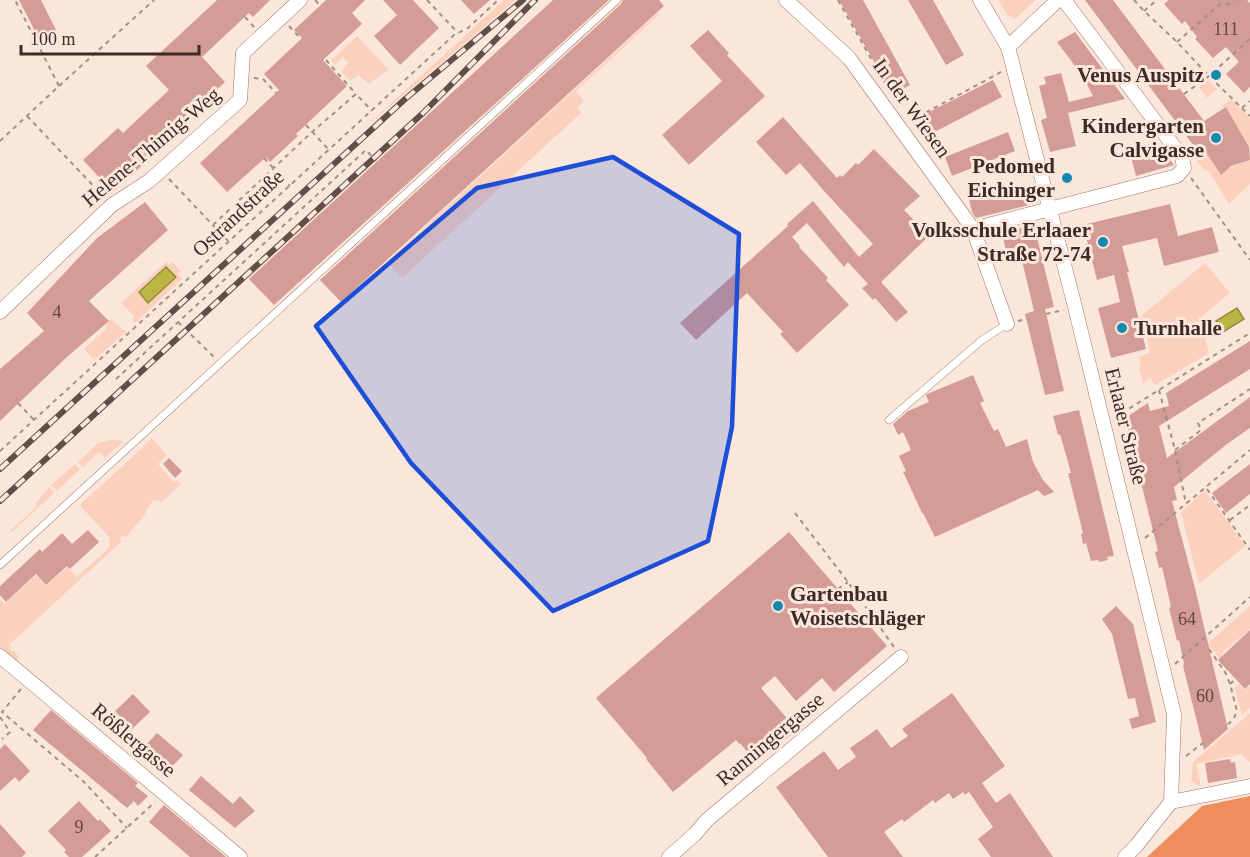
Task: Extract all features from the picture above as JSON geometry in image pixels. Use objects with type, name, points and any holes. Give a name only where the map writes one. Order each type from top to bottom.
[{"type":"street","name":"Helene-Thimig-Weg","points":[[0,312],[112,206],[149,181],[240,100],[243,53],[300,0]]},
{"type":"street","name":"In der Wiesen","points":[[786,0],[843,51],[973,229],[1007,324]]},
{"type":"street","name":"Erlaaer Straße","points":[[980,0],[1008,47],[1104,424],[1174,714],[1171,802]]},
{"type":"street","points":[[1008,47],[1058,0]]},
{"type":"street","points":[[973,229],[1177,176],[1184,168],[1182,157],[1064,0]]},
{"type":"street","name":"Rößlergasse","points":[[0,656],[240,857]]},
{"type":"street","name":"Ranningergasse","points":[[669,857],[707,820],[901,657]]},
{"type":"street","points":[[1125,857],[1171,802],[1250,786]]},
{"type":"lane","points":[[0,565],[617,0]]},
{"type":"lane","points":[[889,420],[982,340],[1007,324]]},
{"type":"path","points":[[15,0],[59,86]]},
{"type":"path","points":[[0,141],[154,0]]},
{"type":"path","points":[[315,0],[318,3],[321,0]]},
{"type":"path","points":[[427,0],[458,33]]},
{"type":"path","name":"Ostrandstraße","points":[[0,451],[454,35],[468,28],[498,0]]},
{"type":"path","points":[[838,0],[891,94],[881,101]]},
{"type":"path","points":[[1134,0],[1250,116]]},
{"type":"path","points":[[1144,11],[1157,0]]},
{"type":"path","points":[[1177,42],[1220,4],[1228,4],[1235,0]]},
{"type":"path","points":[[281,18],[301,39]]},
{"type":"path","points":[[1184,94],[1209,76],[1250,39]]},
{"type":"path","points":[[326,60],[372,111]]},
{"type":"path","points":[[900,126],[1013,66]]},
{"type":"path","points":[[242,77],[263,79],[276,93]]},
{"type":"path","points":[[213,225],[356,94]]},
{"type":"path","points":[[1242,108],[1250,101]]},
{"type":"path","points":[[27,115],[112,206]]},
{"type":"path","points":[[306,124],[329,150]]},
{"type":"path","points":[[116,379],[366,150],[376,161]]},
{"type":"path","points":[[264,158],[290,186]]},
{"type":"path","points":[[1184,168],[1250,260]]},
{"type":"path","points":[[162,170],[229,242]]},
{"type":"path","points":[[1046,315],[1075,308]]},
{"type":"path","points":[[178,322],[220,365]]},
{"type":"path","points":[[1104,424],[1250,333]]},
{"type":"path","points":[[1175,450],[1201,430],[1198,423],[1250,389]]},
{"type":"path","points":[[1159,390],[1186,504]]},
{"type":"path","points":[[18,403],[34,420]]},
{"type":"path","points":[[1133,548],[1250,450]]},
{"type":"path","points":[[1206,488],[1250,550]]},
{"type":"path","points":[[1230,520],[1250,505]]},
{"type":"path","points":[[795,513],[901,657]]},
{"type":"path","points":[[838,589],[848,582]]},
{"type":"path","points":[[1164,674],[1250,597]]},
{"type":"path","points":[[1201,641],[1206,646]]},
{"type":"path","points":[[1209,649],[1225,672],[1237,711],[1233,720],[1227,725]]},
{"type":"path","points":[[1230,684],[1236,679]]},
{"type":"path","points":[[1,714],[29,680]]},
{"type":"path","points":[[1,714],[10,732],[2,739]]},
{"type":"path","points":[[1,714],[84,782],[127,828]]},
{"type":"path","points":[[1172,767],[1203,743]]},
{"type":"path","points":[[95,857],[164,793]]},
{"type":"highlighted area","points":[[613,157],[739,234],[732,427],[708,541],[553,611],[411,463],[316,326],[477,188]]},
{"type":"shaded area","points":[[504,0],[516,0],[363,129]]},
{"type":"shaded area","points":[[999,0],[1036,0],[1015,19],[1007,15]]},
{"type":"shaded area","points":[[658,13],[658,16],[576,91],[584,101],[577,108],[581,113],[402,278],[387,262]]},
{"type":"shaded area","points":[[357,36],[389,70],[368,84],[359,75],[350,81],[341,72],[348,63],[343,57],[335,65],[331,60]]},
{"type":"shaded area","points":[[1208,80],[1217,89],[1207,98],[1199,87]]},
{"type":"shaded area","points":[[1231,99],[1250,118],[1250,149],[1226,107],[1223,109],[1222,106]]},
{"type":"shaded area","points":[[1207,153],[1221,174],[1225,169],[1250,160],[1250,184],[1229,204],[1208,170],[1205,171],[1196,160]]},
{"type":"shaded area","points":[[166,262],[169,265],[172,262],[181,271],[178,274],[182,279],[135,323],[132,320],[135,317],[121,303]]},
{"type":"shaded area","points":[[1205,263],[1230,293],[1200,318],[1209,353],[1155,385],[1150,378],[1143,384],[1139,357],[1150,352],[1142,315]]},
{"type":"shaded area","points":[[166,267],[176,277],[148,303],[139,292]]},
{"type":"shaded area","points":[[1237,308],[1244,319],[1223,332],[1216,321]]},
{"type":"shaded area","points":[[111,319],[126,332],[94,360],[84,349],[106,329],[107,322]]},
{"type":"shaded area","points":[[152,438],[167,455],[158,464],[174,482],[177,480],[181,484],[162,502],[153,500],[143,517],[126,537],[123,536],[120,539],[122,541],[9,645],[10,650],[13,650],[19,657],[16,661],[0,648],[0,599],[5,604],[36,575],[46,586],[67,567],[77,577],[108,549],[109,537],[81,507],[81,504]]},
{"type":"shaded area","points":[[112,440],[124,441],[105,458],[99,452],[83,467],[78,462],[98,443]]},
{"type":"shaded area","points":[[75,464],[80,469],[57,491],[51,485]]},
{"type":"shaded area","points":[[49,487],[54,493],[12,532],[10,531],[37,506],[35,504]]},
{"type":"shaded area","points":[[1205,490],[1245,546],[1199,584],[1181,512]]},
{"type":"shaded area","points":[[1250,606],[1250,629],[1221,654],[1226,660],[1223,662],[1207,644]]},
{"type":"shaded area","points":[[1239,684],[1248,694],[1245,689],[1250,687],[1250,708],[1242,715],[1235,688]]},
{"type":"shaded area","points":[[1250,713],[1250,761],[1241,754],[1196,764],[1201,787],[1191,781],[1193,762]]},
{"type":"shaded area","points":[[1250,796],[1250,857],[1147,857],[1202,806]]},
{"type":"building","points":[[19,0],[41,0],[56,30],[39,39]]},
{"type":"building","points":[[217,0],[270,0],[253,17],[249,13],[202,57],[225,82],[145,157],[148,160],[113,192],[83,160],[118,128],[123,133],[169,90],[146,66]]},
{"type":"building","points":[[326,0],[365,0],[352,13],[362,24],[323,60],[347,86],[270,162],[266,157],[227,192],[200,163],[279,90],[264,74],[302,38],[294,30]]},
{"type":"building","points":[[383,0],[413,0],[439,28],[400,65],[374,36],[397,15]]},
{"type":"building","points":[[461,0],[490,0],[474,14]]},
{"type":"building","points":[[553,0],[609,0],[274,305],[249,279]]},
{"type":"building","points":[[623,0],[659,0],[664,6],[341,302],[320,280]]},
{"type":"building","points":[[839,0],[863,0],[910,85],[893,95]]},
{"type":"building","points":[[908,0],[933,0],[964,55],[946,65]]},
{"type":"building","points":[[1085,0],[1113,0],[1204,121],[1226,107],[1249,147],[1250,160],[1231,166],[1221,175],[1204,149],[1199,153]]},
{"type":"building","points":[[1169,0],[1247,0],[1250,3],[1250,87],[1244,93],[1226,74],[1239,62],[1226,47],[1213,58],[1195,39],[1197,37],[1185,21],[1182,24],[1164,4]]},
{"type":"building","points":[[708,30],[729,53],[727,55],[765,96],[689,165],[662,135],[722,81],[690,46]]},
{"type":"building","points":[[1075,32],[1125,99],[1068,113],[1076,146],[1050,152],[1041,120],[1047,118],[1039,86],[1046,84],[1044,77],[1061,73],[1069,102],[1093,96],[1082,75],[1057,42]]},
{"type":"building","points":[[993,80],[1002,97],[923,138],[913,120]]},
{"type":"building","points":[[783,117],[837,178],[840,175],[842,177],[856,163],[858,165],[874,149],[920,196],[904,210],[929,236],[881,282],[908,312],[896,322],[875,298],[873,300],[862,288],[868,284],[848,262],[844,267],[807,223],[792,237],[849,305],[797,353],[780,334],[783,332],[747,293],[696,340],[680,323],[813,201],[859,257],[873,244],[800,163],[786,175],[756,142]]},
{"type":"building","points":[[1008,132],[1015,151],[952,176],[945,157]]},
{"type":"building","points":[[1155,147],[1157,156],[1166,154],[1174,165],[1136,176],[1130,153]]},
{"type":"building","points":[[1025,186],[1029,205],[976,218],[972,212],[969,199]]},
{"type":"building","points":[[145,202],[168,230],[89,301],[109,321],[68,356],[0,421],[0,369],[44,331],[27,313],[97,238]]},
{"type":"building","points":[[1170,204],[1178,236],[1212,227],[1219,252],[1164,266],[1157,238],[1122,246],[1146,349],[1111,358],[1098,308],[1120,302],[1114,275],[1097,280],[1083,225]]},
{"type":"building","points":[[1034,225],[1054,307],[1045,309],[1064,391],[1045,395],[1025,314],[1034,311],[1019,248],[1006,251],[1002,232]]},
{"type":"building","points":[[1250,341],[1250,369],[1159,426],[1167,458],[1250,397],[1250,428],[1174,487],[1177,500],[1172,501],[1228,729],[1204,750],[1183,666],[1179,640],[1177,641],[1169,608],[1171,607],[1162,567],[1159,568],[1155,552],[1158,551],[1125,418],[1148,403],[1150,411],[1169,406],[1166,393]]},
{"type":"building","points":[[973,375],[984,401],[980,403],[994,431],[998,429],[1006,447],[1027,439],[1033,462],[1043,480],[1054,492],[1044,496],[1038,490],[935,537],[903,472],[906,471],[899,456],[911,450],[903,432],[898,435],[893,424],[908,411],[929,402],[927,394]]},
{"type":"building","points":[[1079,410],[1114,556],[1099,562],[1098,560],[1091,561],[1086,543],[1083,544],[1081,534],[1083,533],[1068,473],[1071,473],[1053,416]]},
{"type":"building","points":[[169,458],[182,471],[175,478],[163,464]]},
{"type":"building","points":[[1250,464],[1250,494],[1226,513],[1212,493]]},
{"type":"building","points":[[88,530],[99,542],[70,569],[67,566],[46,585],[36,574],[6,602],[0,595],[0,586],[40,549],[42,552],[62,533],[72,544]]},
{"type":"building","points":[[789,532],[887,646],[834,692],[822,678],[796,701],[775,676],[761,688],[797,730],[756,763],[736,740],[673,792],[596,698]]},
{"type":"building","points":[[1116,606],[1133,624],[1156,722],[1132,729],[1129,719],[1139,716],[1135,698],[1128,699],[1112,634],[1102,619]]},
{"type":"building","points":[[1250,630],[1250,684],[1245,689],[1218,660]]},
{"type":"building","points":[[952,693],[1005,766],[982,783],[996,803],[1010,793],[1053,857],[991,857],[978,839],[993,827],[969,792],[965,795],[963,792],[953,799],[949,793],[935,803],[933,800],[904,822],[902,819],[884,832],[903,857],[828,857],[776,787],[824,751],[838,770],[856,757],[850,748],[877,729],[891,748],[908,736],[902,729]]},
{"type":"building","points":[[133,694],[150,712],[132,729],[115,711]]},
{"type":"building","points":[[51,710],[138,783],[135,786],[148,796],[138,806],[134,801],[127,808],[33,730]]},
{"type":"building","points":[[157,733],[183,755],[170,769],[145,746]]},
{"type":"building","points":[[5,744],[30,771],[19,782],[15,777],[0,791],[0,749]]},
{"type":"building","points":[[1230,759],[1231,763],[1235,762],[1237,778],[1208,783],[1205,763]]},
{"type":"building","points":[[201,776],[233,804],[240,796],[255,811],[235,828],[189,790]]},
{"type":"building","points":[[79,801],[111,831],[82,857],[69,857],[64,852],[66,850],[48,831]]},
{"type":"building","points":[[164,805],[226,857],[190,857],[149,822]]},
{"type":"building","points":[[0,824],[26,853],[22,857],[0,857]]},
{"type":"railway","points":[[0,469],[404,100],[523,0]]},
{"type":"railway","points":[[0,501],[423,113],[535,0]]},
{"type":"place","name":"Venus Auspitz","points":[[1216,75]]},
{"type":"place","name":"Kindergarten Calvigasse","points":[[1216,138]]},
{"type":"place","name":"Pedomed Eichinger","points":[[1067,178]]},
{"type":"place","name":"Volksschule Erlaaer Straße 72-74","points":[[1103,242]]},
{"type":"place","name":"Turnhalle","points":[[1122,328]]},
{"type":"place","name":"Gartenbau Woisetschläger","points":[[778,606]]}]
